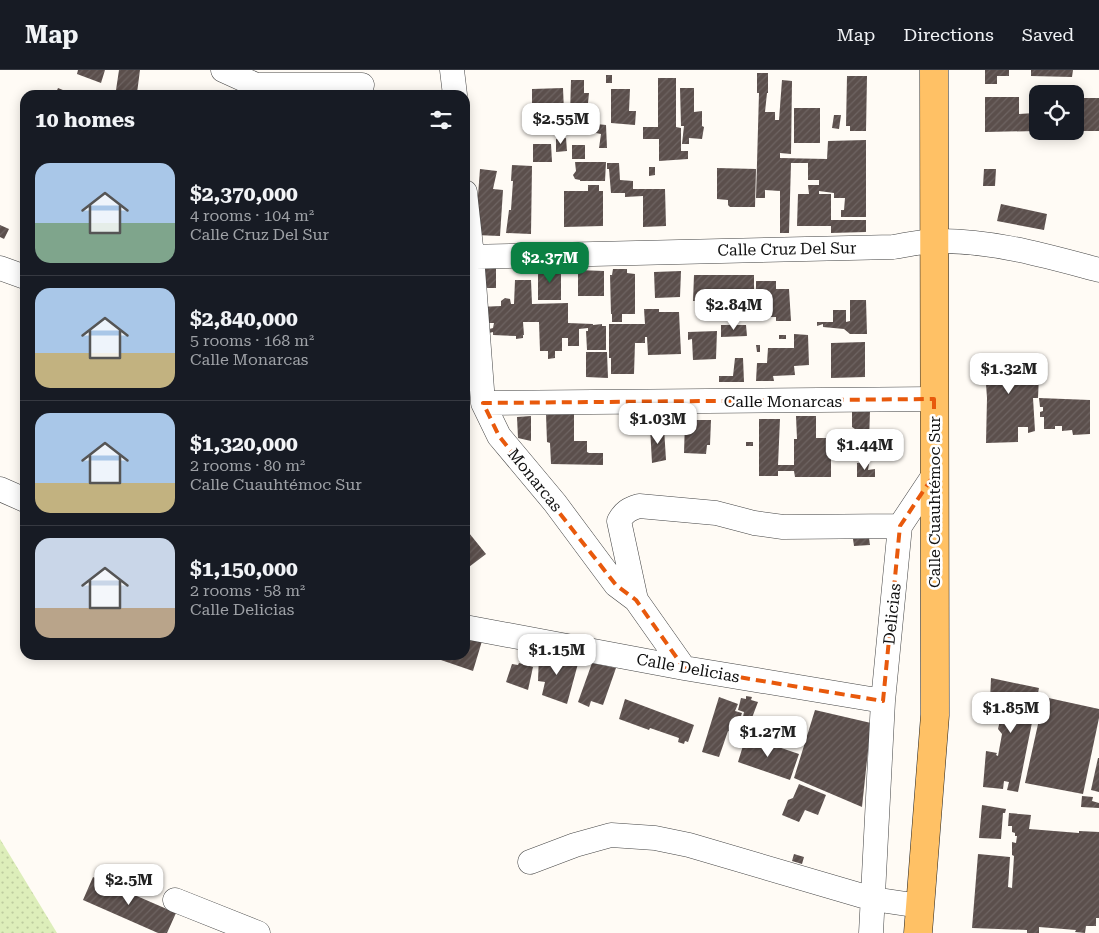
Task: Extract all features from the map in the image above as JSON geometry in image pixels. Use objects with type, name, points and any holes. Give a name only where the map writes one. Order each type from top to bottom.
[{"type":"main road","name":"Calle Cuauhtémoc Sur","points":[[918,933],[935,715],[934,70]]},
{"type":"street","points":[[223,70],[256,85],[362,85]]},
{"type":"street","points":[[452,70],[454,90]]},
{"type":"street","name":"Calle Cruz Del Sur","points":[[470,257],[893,247],[934,241],[979,243],[1033,252],[1099,270]]},
{"type":"street","points":[[0,268],[20,275]]},
{"type":"street","name":"Monarcas","points":[[470,276],[483,403],[499,436],[555,503],[616,585],[636,600],[684,668]]},
{"type":"street","name":"Calle Monarcas","points":[[483,403],[934,399]]},
{"type":"street","points":[[636,600],[619,521],[630,508],[639,506],[716,513],[754,523],[783,527],[900,526],[934,475]]},
{"type":"street","points":[[0,490],[20,498]]},
{"type":"street","name":"Delicias","points":[[871,933],[883,702],[900,526]]},
{"type":"street","name":"Calle Delicias","points":[[470,628],[684,668],[883,702]]},
{"type":"street","points":[[530,862],[576,845],[611,835],[655,838],[689,845],[873,899],[920,906]]},
{"type":"street","points":[[175,900],[258,933]]},
{"type":"highlighted area","points":[[934,399],[934,475],[900,526],[883,701],[684,668],[636,600],[616,585],[499,436],[483,403]]},
{"type":"green space","points":[[0,839],[57,933],[0,933]]},
{"type":"building","points":[[78,70],[105,70],[101,83],[77,74]]},
{"type":"building","points":[[119,70],[140,70],[137,90],[116,90]]},
{"type":"building","points":[[985,70],[1009,70],[1009,76],[997,76],[997,84],[985,84]]},
{"type":"building","points":[[1031,70],[1073,70],[1072,77],[1031,76]]},
{"type":"building","points":[[757,73],[768,73],[768,93],[765,112],[775,112],[775,120],[779,120],[782,80],[792,81],[791,154],[780,153],[780,158],[827,159],[828,141],[866,140],[866,217],[841,217],[845,198],[834,198],[834,193],[819,191],[819,194],[831,194],[831,220],[866,220],[866,232],[831,233],[831,226],[797,226],[798,194],[809,194],[808,185],[819,185],[819,180],[808,180],[808,163],[791,163],[789,233],[780,233],[780,191],[765,190],[765,198],[756,198],[759,93],[757,93]]},
{"type":"building","points":[[606,75],[612,75],[612,83],[606,83]]},
{"type":"building","points":[[847,76],[867,76],[866,131],[850,131],[850,126],[846,126]]},
{"type":"building","points":[[658,78],[676,78],[676,127],[681,128],[681,151],[688,151],[688,159],[659,161],[659,139],[643,139],[643,127],[658,127]]},
{"type":"building","points":[[571,80],[584,80],[584,93],[589,93],[588,103],[585,103],[585,115],[570,115]]},
{"type":"building","points":[[563,88],[564,112],[569,112],[569,117],[564,117],[564,128],[553,129],[553,133],[543,133],[543,129],[532,129],[532,89]]},
{"type":"building","points":[[680,88],[694,88],[694,112],[702,111],[702,126],[704,127],[702,139],[689,138],[689,144],[682,144],[684,126],[681,126]]},
{"type":"building","points":[[611,89],[630,89],[629,111],[636,111],[635,125],[611,123]]},
{"type":"building","points":[[985,97],[1019,97],[1019,114],[1029,113],[1029,131],[985,132]]},
{"type":"building","points":[[1084,98],[1099,98],[1099,131],[1084,131]]},
{"type":"building","points":[[794,108],[820,108],[820,143],[794,143]]},
{"type":"building","points":[[834,115],[841,115],[839,129],[832,128]]},
{"type":"building","points":[[596,124],[606,125],[607,148],[599,148],[601,134],[596,133]]},
{"type":"building","points":[[566,138],[567,151],[556,152],[556,139]]},
{"type":"building","points":[[533,144],[551,144],[552,162],[533,162]]},
{"type":"building","points":[[572,145],[585,145],[585,159],[572,159]]},
{"type":"building","points":[[575,162],[606,162],[605,181],[580,181],[575,179],[573,175],[576,171]]},
{"type":"building","points":[[607,163],[619,163],[620,180],[633,181],[633,189],[665,189],[666,226],[643,227],[643,196],[625,197],[625,193],[611,193]]},
{"type":"building","points":[[512,165],[532,166],[531,234],[506,233],[509,210],[511,210]]},
{"type":"building","points":[[649,167],[655,167],[655,175],[649,176]]},
{"type":"building","points":[[717,168],[756,169],[755,207],[730,207],[728,200],[717,199]]},
{"type":"building","points":[[480,169],[497,171],[493,189],[503,190],[500,236],[475,235]]},
{"type":"building","points":[[984,169],[996,169],[995,186],[983,186]]},
{"type":"building","points":[[588,185],[599,185],[599,191],[603,191],[603,226],[564,227],[564,191],[588,191]]},
{"type":"building","points":[[1001,204],[1047,214],[1044,230],[997,221]]},
{"type":"building","points":[[0,225],[9,229],[4,239],[0,237]]},
{"type":"building","points":[[479,265],[496,265],[496,288],[479,288]]},
{"type":"building","points":[[538,267],[561,267],[561,300],[538,300]]},
{"type":"building","points":[[613,269],[627,269],[627,273],[635,274],[635,314],[622,314],[622,322],[612,322],[610,275],[612,275]]},
{"type":"building","points":[[578,270],[604,271],[604,296],[578,296]]},
{"type":"building","points":[[681,271],[680,297],[655,298],[654,272]]},
{"type":"building","points":[[694,275],[754,275],[754,313],[719,313],[719,298],[713,298],[713,303],[693,301]]},
{"type":"building","points":[[515,280],[531,280],[532,304],[568,303],[568,323],[602,324],[602,326],[606,326],[606,350],[587,350],[586,331],[588,331],[588,328],[579,329],[579,346],[568,346],[568,338],[562,338],[562,351],[555,351],[555,358],[548,359],[548,351],[540,351],[539,322],[523,322],[523,338],[516,339],[516,336],[493,335],[493,332],[489,333],[489,329],[493,328],[494,323],[479,323],[479,307],[501,306],[501,301],[505,298],[510,299],[511,304],[514,304]]},
{"type":"building","points":[[756,281],[776,281],[776,289],[789,289],[791,321],[776,321],[776,317],[756,317]]},
{"type":"building","points":[[850,300],[866,300],[867,334],[850,334],[844,329],[823,327],[823,324],[817,326],[817,322],[833,322],[833,310],[846,310],[846,322],[850,321]]},
{"type":"building","points":[[644,309],[659,309],[659,312],[679,312],[681,354],[648,355],[647,337],[645,337],[645,343],[635,343],[634,374],[611,374],[609,324],[645,324]]},
{"type":"building","points":[[721,325],[746,325],[747,336],[721,337]]},
{"type":"building","points":[[717,331],[716,359],[693,360],[692,339],[688,340],[688,332]]},
{"type":"building","points":[[794,334],[808,335],[809,365],[794,366],[795,375],[773,376],[774,381],[756,381],[757,363],[767,363],[768,348],[794,348]]},
{"type":"building","points":[[779,335],[786,335],[786,339],[779,339]]},
{"type":"building","points":[[865,342],[865,377],[831,378],[831,343]]},
{"type":"building","points":[[756,345],[760,345],[760,352],[757,352]]},
{"type":"building","points":[[586,352],[607,352],[608,378],[586,377]]},
{"type":"building","points":[[1033,353],[1034,361],[1027,361],[1027,375],[1039,375],[1038,398],[1033,398],[1035,431],[1028,433],[1028,427],[1018,427],[1018,442],[986,443],[987,398],[986,384],[980,383],[981,354]]},
{"type":"building","points":[[735,358],[743,358],[744,382],[719,382],[719,376],[733,376]]},
{"type":"building","points":[[1039,398],[1090,400],[1090,434],[1073,435],[1072,430],[1062,431],[1062,426],[1055,426],[1055,429],[1044,429],[1044,417],[1040,417],[1043,407],[1040,407]]},
{"type":"building","points":[[852,411],[870,411],[869,441],[855,441],[855,429],[852,427]]},
{"type":"building","points":[[546,414],[574,414],[574,441],[587,441],[587,452],[589,453],[603,453],[603,465],[551,464],[550,443],[547,442]]},
{"type":"building","points":[[531,416],[531,441],[518,438],[517,417]]},
{"type":"building","points":[[796,416],[816,416],[816,438],[831,438],[831,477],[795,477],[794,471],[778,471],[778,476],[759,476],[759,419],[780,419],[778,465],[794,465],[794,439],[797,439]]},
{"type":"building","points":[[685,420],[711,420],[710,445],[707,445],[706,454],[684,453]]},
{"type":"building","points":[[650,427],[664,428],[666,460],[652,463]]},
{"type":"building","points":[[746,442],[753,442],[753,446],[746,446]]},
{"type":"building","points":[[866,462],[866,464],[869,464],[868,470],[875,469],[875,477],[857,477],[857,463]]},
{"type":"building","points":[[470,534],[486,554],[470,566]]},
{"type":"building","points":[[869,538],[870,545],[854,546],[853,539]]},
{"type":"building","points":[[470,637],[482,641],[473,671],[441,660],[470,660]]},
{"type":"building","points":[[539,654],[552,657],[552,654],[579,660],[567,704],[542,695],[545,682],[538,681]]},
{"type":"building","points":[[519,663],[533,667],[528,690],[506,682],[512,664],[518,665]]},
{"type":"building","points":[[592,663],[616,668],[603,705],[591,701],[589,707],[578,702]]},
{"type":"building","points":[[991,678],[1039,688],[1018,792],[1007,790],[1009,782],[1004,781],[1003,789],[983,787],[986,751],[997,753],[996,755],[998,756],[1002,734],[998,729],[1004,703],[990,701]]},
{"type":"building","points":[[746,696],[752,697],[751,700],[758,702],[750,723],[742,721],[744,712],[738,710],[741,698],[746,699]]},
{"type":"building","points":[[719,697],[738,704],[735,711],[742,713],[735,734],[728,731],[719,757],[702,752]]},
{"type":"building","points":[[1044,697],[1099,709],[1099,718],[1083,794],[1025,783]]},
{"type":"building","points":[[625,699],[694,725],[688,742],[685,741],[684,744],[678,742],[679,738],[619,719]]},
{"type":"building","points":[[815,710],[871,723],[862,807],[794,778]]},
{"type":"building","points":[[746,736],[799,754],[790,780],[738,762]]},
{"type":"building","points":[[1099,758],[1099,792],[1091,790]]},
{"type":"building","points":[[799,784],[826,795],[818,815],[805,810],[799,822],[782,815],[788,800],[793,798]]},
{"type":"building","points":[[1082,796],[1093,797],[1092,801],[1099,803],[1099,808],[1081,807]]},
{"type":"building","points":[[982,805],[1006,809],[1005,813],[1003,813],[1001,839],[979,838]]},
{"type":"building","points":[[1009,813],[1031,815],[1029,829],[1079,833],[1079,831],[1099,832],[1099,918],[1096,918],[1096,926],[1086,926],[1085,933],[1075,932],[1076,930],[1039,927],[1039,933],[1027,933],[1027,930],[972,928],[978,854],[1010,857],[1008,887],[1012,888],[1014,856],[1012,855],[1012,842],[1016,843],[1017,836],[1012,832],[1012,826],[1008,826]]},
{"type":"building","points":[[794,854],[804,857],[802,864],[792,861]]},
{"type":"building","points":[[93,877],[176,913],[167,933],[158,933],[83,900]]}]
